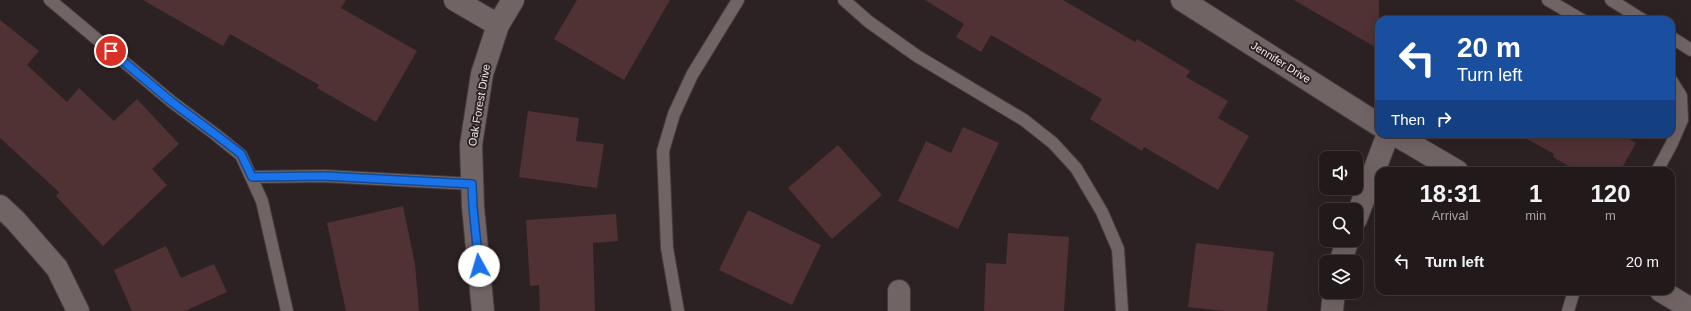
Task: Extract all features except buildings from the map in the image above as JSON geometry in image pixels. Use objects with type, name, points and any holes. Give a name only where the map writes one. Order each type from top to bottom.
[{"type":"street","points":[[455,0],[498,25]]},
{"type":"street","name":"Oak Forest Drive","points":[[483,311],[473,207],[471,145],[482,74],[498,25],[513,0]]},
{"type":"street","name":"Jennifer Drive","points":[[1182,0],[1375,122]]},
{"type":"street","points":[[1376,167],[1386,138]]},
{"type":"street","points":[[1401,138],[1450,167]]},
{"type":"street","points":[[1362,203],[1375,169]]},
{"type":"street","points":[[0,206],[15,220],[57,268],[78,311]]},
{"type":"street","points":[[1668,295],[1691,309]]},
{"type":"street","points":[[1332,311],[1333,299]]},
{"type":"lane","points":[[50,0],[172,102],[241,154],[262,201],[287,311]]},
{"type":"lane","points":[[678,311],[667,248],[663,151],[674,114],[692,75],[738,0]]},
{"type":"lane","points":[[844,0],[869,22],[916,56],[1024,120],[1054,143],[1076,168],[1102,212],[1118,249],[1122,311]]},
{"type":"lane","points":[[1548,0],[1575,16]]},
{"type":"lane","points":[[1611,0],[1637,16]]},
{"type":"lane","points":[[1675,40],[1691,50]]},
{"type":"lane","points":[[1675,86],[1681,96],[1682,120],[1675,136]]},
{"type":"lane","points":[[1659,167],[1674,138]]},
{"type":"lane","points":[[252,177],[324,176],[472,184]]},
{"type":"lane","points":[[1568,311],[1573,295]]},
{"type":"route","points":[[111,51],[172,102],[241,154],[252,177],[324,176],[472,184],[479,266]]}]
